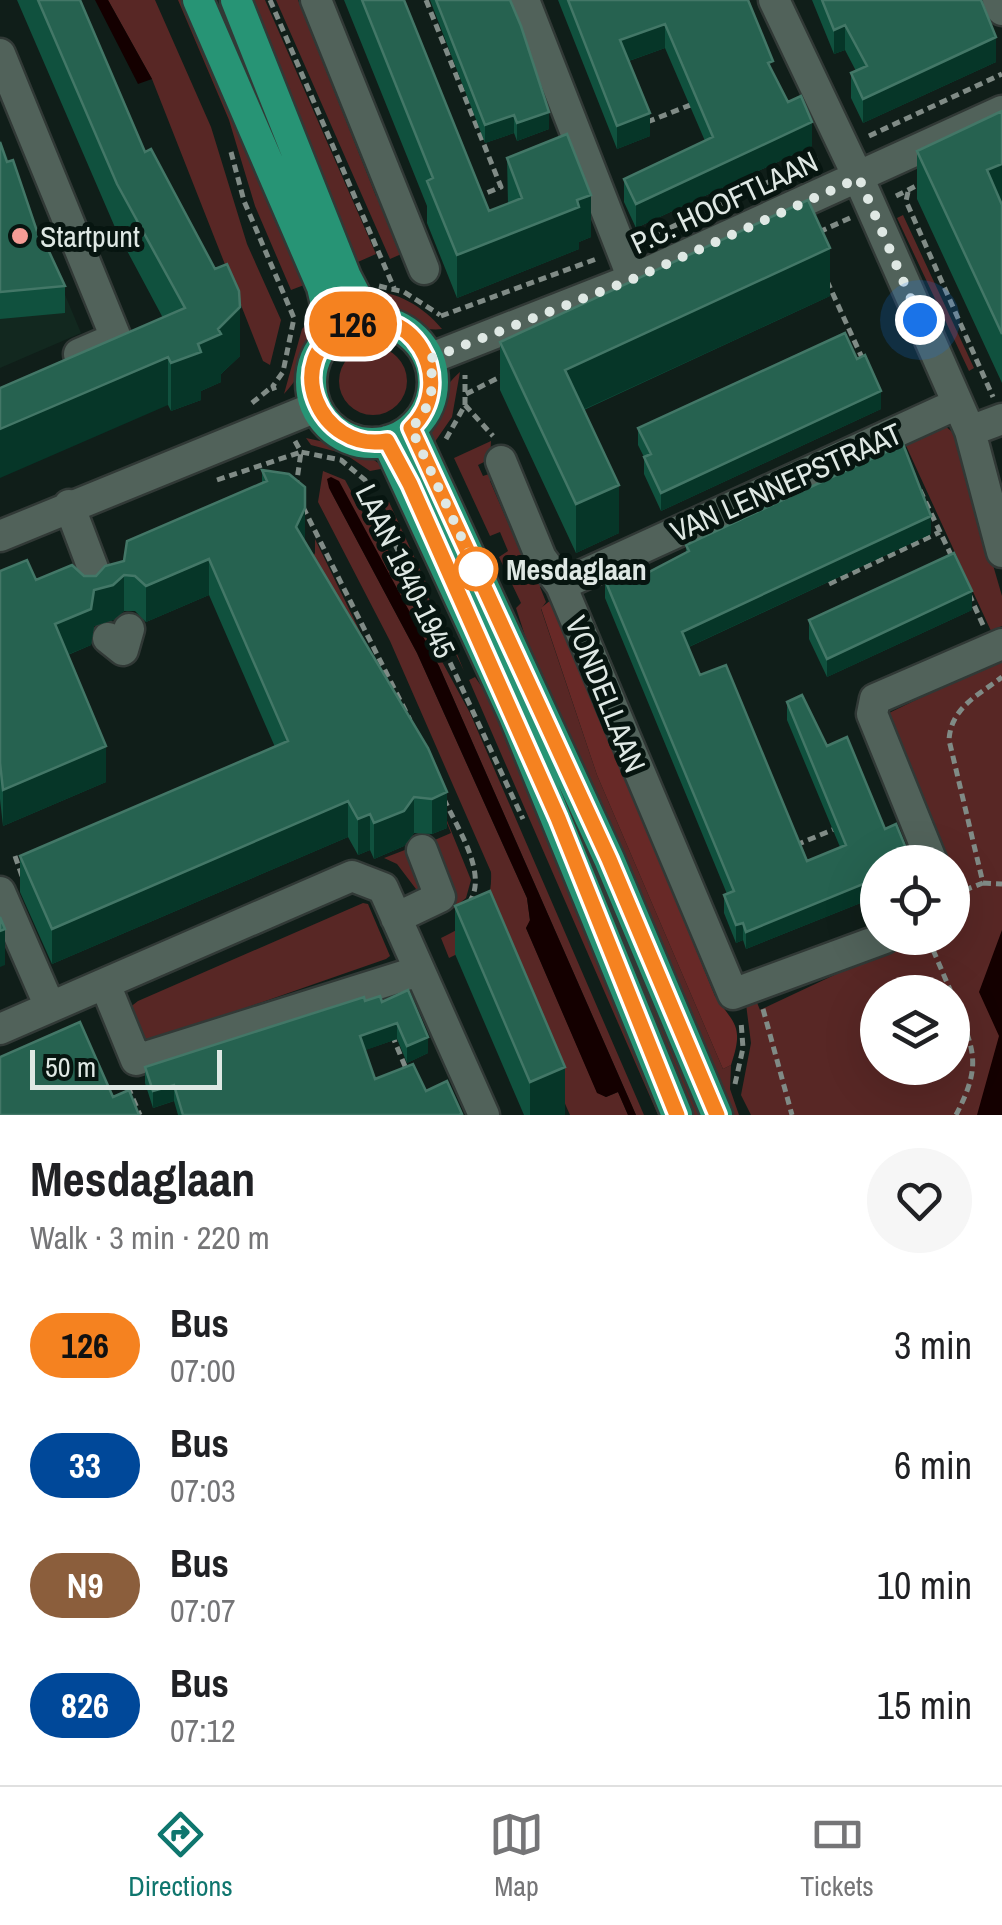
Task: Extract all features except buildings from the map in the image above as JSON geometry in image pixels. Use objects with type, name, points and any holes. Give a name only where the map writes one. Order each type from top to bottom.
[{"type":"main road","points":[[198,0],[322,287],[330,320],[328,340],[312,368],[316,406],[326,422],[346,437],[399,435],[426,409],[432,392],[429,359],[405,330],[369,321],[350,325],[328,340]]},
{"type":"main road","points":[[236,0],[346,277],[369,321]]},
{"type":"main road","name":"LAAN 1940-1945","points":[[399,435],[727,1105]]},
{"type":"main road","name":"LAAN 1940-1945","points":[[399,435],[678,1115]]},
{"type":"street","points":[[316,0],[424,269]]},
{"type":"street","points":[[524,0],[633,279]]},
{"type":"street","points":[[774,0],[842,148],[982,419],[1002,552]]},
{"type":"street","points":[[998,0],[1002,10]]},
{"type":"street","points":[[0,54],[116,338],[50,367]]},
{"type":"street","name":"P.C. HOOFTLAAN","points":[[429,359],[633,279],[1002,111]]},
{"type":"street","points":[[0,536],[316,406]]},
{"type":"street","name":"VAN LENNEPSTRAAT","points":[[561,584],[982,419]]},
{"type":"street","name":"VONDELLAAN","points":[[501,461],[542,558],[561,584],[744,991]]},
{"type":"street","points":[[68,505],[97,583]]},
{"type":"street","points":[[925,845],[872,714],[875,699],[999,656]]},
{"type":"street","points":[[396,918],[440,897],[422,850]]},
{"type":"street","points":[[0,1029],[352,876],[383,888],[484,1115]]},
{"type":"street","points":[[0,892],[50,1008]]},
{"type":"street","points":[[744,991],[860,947]]},
{"type":"street","points":[[105,984],[136,1060],[420,971]]},
{"type":"path","points":[[270,0],[394,288]]},
{"type":"path","points":[[426,0],[501,187],[470,200]]},
{"type":"path","name":"P.C. HOOFTLAAN","points":[[441,316],[622,250],[1002,74]]},
{"type":"path","points":[[632,127],[700,101]]},
{"type":"path","points":[[880,131],[897,161],[909,190],[906,201],[992,392],[982,419]]},
{"type":"path","points":[[227,136],[244,201],[294,318],[283,372],[273,386],[284,420],[301,452],[296,494],[412,724]]},
{"type":"path","points":[[807,238],[924,182]]},
{"type":"path","points":[[823,273],[872,379]]},
{"type":"path","points":[[466,394],[510,372]]},
{"type":"path","points":[[465,405],[488,427],[501,461]]},
{"type":"path","name":"LAAN 1940-1945","points":[[301,452],[342,460],[366,480],[530,836]]},
{"type":"path","points":[[917,482],[955,565]]},
{"type":"path","points":[[829,584],[940,532]]},
{"type":"path","points":[[963,582],[999,656],[950,726],[949,740],[983,883]]},
{"type":"path","points":[[440,789],[476,872],[476,893],[462,911]]},
{"type":"path","points":[[778,852],[852,822]]},
{"type":"path","points":[[970,888],[983,883],[1002,884]]},
{"type":"path","points":[[727,1105],[744,1031],[744,991]]},
{"type":"path","points":[[744,991],[782,1066],[792,1115]]},
{"type":"path","points":[[390,1030],[410,1079]]},
{"type":"path","points":[[956,1115],[971,1087],[977,1057],[970,1040]]},
{"type":"shaded area","points":[[95,0],[108,0],[152,79],[138,84]]},
{"type":"shaded area","points":[[108,0],[155,0],[211,127],[247,244],[281,320],[270,365],[263,361],[152,79]]},
{"type":"shaded area","points":[[178,0],[190,0],[312,282],[291,290],[255,206],[229,120]]},
{"type":"shaded area","points":[[249,0],[265,0],[376,254],[351,265]]},
{"type":"shaded area","points":[[276,0],[298,0],[376,196],[383,196],[406,252],[390,259]]},
{"type":"shaded area","name":"Startpunt","points":[[0,139],[81,333],[0,368]]},
{"type":"shaded area","points":[[903,215],[974,368],[969,371],[897,218]]},
{"type":"shaded area","points":[[363,291],[386,293],[407,301],[442,329],[421,328],[399,319]]},
{"type":"shaded area","points":[[320,311],[309,355],[284,394],[302,329]]},
{"type":"shaded area","points":[[373,347],[397,357],[407,381],[397,405],[373,415],[349,405],[339,381],[349,357]]},
{"type":"shaded area","points":[[460,372],[452,417],[432,446],[436,406]]},
{"type":"shaded area","points":[[945,426],[955,434],[1002,596],[1002,626],[991,631],[902,437]]},
{"type":"shaded area","points":[[306,438],[357,449],[386,468],[370,471],[345,454],[311,445]]},
{"type":"shaded area","points":[[491,441],[490,459],[478,465],[483,476],[495,472],[497,478],[490,481],[532,578],[539,576],[545,585],[540,587],[546,602],[541,609],[597,775],[723,1069],[731,1065],[730,1089],[739,1115],[730,1115],[549,710],[516,608],[521,603],[499,557],[508,551],[500,532],[490,536],[454,458]]},
{"type":"shaded area","points":[[323,471],[345,480],[364,515],[371,512],[420,621],[470,713],[644,1115],[636,1115],[439,666],[329,488],[417,653],[527,898],[530,921],[526,928],[597,1092],[606,1097],[618,1092],[628,1115],[570,1115],[492,937],[449,958],[441,938],[479,914],[489,897],[491,872],[390,641],[318,502]]},
{"type":"shaded area","points":[[327,479],[339,481],[439,666],[636,1115],[628,1115],[618,1092],[606,1097],[597,1093],[526,928],[530,920],[527,898],[417,653],[329,488]]},
{"type":"shaded area","points":[[435,496],[713,1115],[685,1115]]},
{"type":"shaded area","points":[[389,502],[427,585],[424,588],[383,504]]},
{"type":"shaded area","points":[[315,539],[422,759],[471,880],[466,898],[450,911],[430,842],[451,833],[431,783],[305,571],[315,553]]},
{"type":"shaded area","points":[[552,599],[715,996],[735,1027],[735,1052],[731,1065],[723,1069],[597,775],[541,608]]},
{"type":"shaded area","points":[[436,603],[464,671],[432,604]]},
{"type":"shaded area","points":[[1002,658],[1002,1115],[751,1115],[741,1095],[751,1043],[746,1004],[756,1000],[760,1010],[877,955],[970,955],[970,845],[942,845],[889,713]]},
{"type":"shaded area","points":[[475,677],[505,721],[669,1115],[658,1115],[469,680]]},
{"type":"shaded area","points":[[410,848],[427,888],[419,893],[397,864],[384,858]]},
{"type":"shaded area","points":[[368,904],[390,956],[386,959],[151,1041],[141,1036],[129,1008],[138,1001]]},
{"type":"shaded area","points":[[1002,930],[1002,1115],[977,1115],[999,1036],[979,992]]},
{"type":"bus line","name":"126","points":[[677,1115],[558,818],[410,484],[387,441],[362,442],[346,437],[326,422],[316,406],[312,368],[318,353],[332,335],[350,325],[375,320],[394,324],[410,334],[429,359],[432,392],[426,409],[411,428],[609,859],[717,1115]]},
{"type":"place","name":"Startpunt","points":[[20,236]]},
{"type":"place","name":"Mesdaglaan","points":[[476,569]]},
{"type":"route","points":[[476,569],[411,428],[426,409],[432,392],[429,359],[633,279],[859,178],[920,320]]}]
